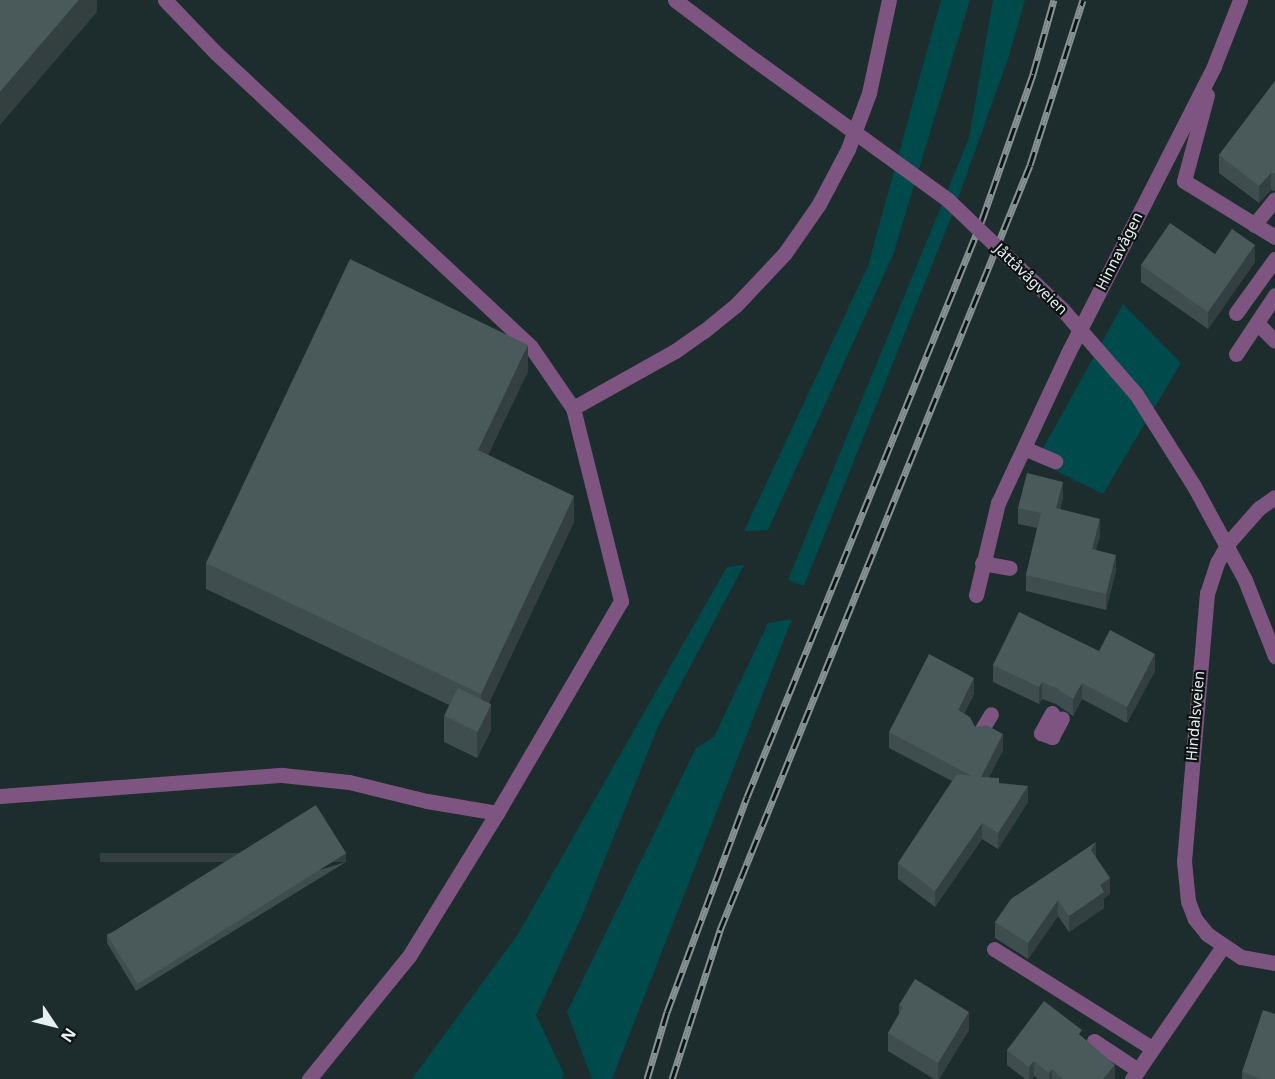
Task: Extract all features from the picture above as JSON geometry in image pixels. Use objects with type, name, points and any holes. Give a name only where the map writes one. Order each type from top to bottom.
[{"type":"street","points":[[165,0],[215,52],[531,347],[573,408],[621,602],[497,813],[409,956],[309,1079]]},
{"type":"street","name":"Jåttåvågveien","points":[[675,0],[948,200],[1062,309],[1136,394],[1188,477],[1245,580],[1275,656]]},
{"type":"street","points":[[573,408],[675,351],[704,331],[736,305],[785,253],[819,204],[848,149],[869,93],[889,0]]},
{"type":"street","name":"Hinnavågen","points":[[976,595],[998,503],[1068,353],[1214,66],[1240,0]]},
{"type":"street","points":[[1214,66],[1184,181],[1275,237]]},
{"type":"street","points":[[1254,225],[1275,199]]},
{"type":"street","points":[[1236,313],[1275,259]]},
{"type":"street","points":[[1236,354],[1275,295]]},
{"type":"street","points":[[1257,323],[1275,341]]},
{"type":"street","points":[[1024,447],[1055,461]]},
{"type":"street","name":"Hindalsveien","points":[[1275,497],[1259,508],[1222,553],[1211,578],[1203,616],[1184,861],[1184,886],[1195,920],[1207,934],[1241,957],[1275,963]]},
{"type":"street","points":[[982,563],[1010,568]]},
{"type":"street","points":[[979,734],[991,714]]},
{"type":"street","points":[[0,796],[282,775],[349,782],[427,801],[497,813]]},
{"type":"street","points":[[1094,1041],[1135,1075],[1223,946]]},
{"type":"street","points":[[994,949],[1152,1048]]},
{"type":"shaded area","points":[[941,0],[970,0],[893,255],[768,530],[744,531],[868,266]]},
{"type":"shaded area","points":[[993,0],[1025,0],[1008,59],[952,215],[804,586],[788,580],[969,138]]},
{"type":"shaded area","points":[[1123,304],[1181,363],[1103,494],[1036,461]]},
{"type":"shaded area","points":[[744,565],[658,727],[582,916],[536,1015],[564,1074],[562,1079],[412,1079],[518,934],[727,567]]},
{"type":"shaded area","points":[[792,619],[612,1079],[592,1079],[567,1012],[696,748],[714,737],[768,623]]},
{"type":"building","points":[[0,0],[79,0],[0,92]]},
{"type":"building","points":[[1275,81],[1275,173],[1271,173],[1259,186],[1219,155]]},
{"type":"building","points":[[1170,223],[1215,254],[1232,229],[1255,245],[1208,312],[1141,265]]},
{"type":"building","points":[[350,259],[528,345],[478,450],[574,496],[481,694],[206,563]]},
{"type":"building","points":[[1027,473],[1063,482],[1056,508],[1100,519],[1092,549],[1116,555],[1106,594],[1026,575],[1041,513],[1018,508]]},
{"type":"building","points":[[1019,612],[1099,651],[1110,630],[1155,654],[1127,707],[1082,683],[1073,699],[1042,682],[1039,687],[993,665]]},
{"type":"building","points":[[929,654],[974,678],[958,710],[970,717],[975,727],[986,725],[1003,734],[981,777],[999,778],[999,783],[1028,786],[998,833],[982,823],[935,891],[898,863],[957,774],[972,776],[889,732]]},
{"type":"building","points":[[458,688],[491,704],[478,732],[444,716]]},
{"type":"building","points":[[316,805],[346,853],[138,984],[107,935]]},
{"type":"building","points":[[1096,842],[1091,850],[1110,878],[1100,885],[1104,892],[1069,916],[1058,900],[1028,943],[995,922],[1011,899]]},
{"type":"building","points":[[915,979],[969,1012],[938,1063],[888,1033],[903,1007],[899,1005]]},
{"type":"building","points":[[1044,1001],[1082,1030],[1079,1034],[1115,1065],[1103,1079],[1064,1079],[1052,1069],[1049,1073],[1034,1061],[1029,1067],[1007,1050]]},
{"type":"building","points":[[1263,1010],[1275,1014],[1275,1079],[1262,1079],[1242,1072]]},
{"type":"railway","points":[[647,1079],[667,1012],[747,797],[982,220],[1033,74],[1054,0]]},
{"type":"railway","points":[[672,1079],[720,930],[1030,165],[1083,0]]}]
